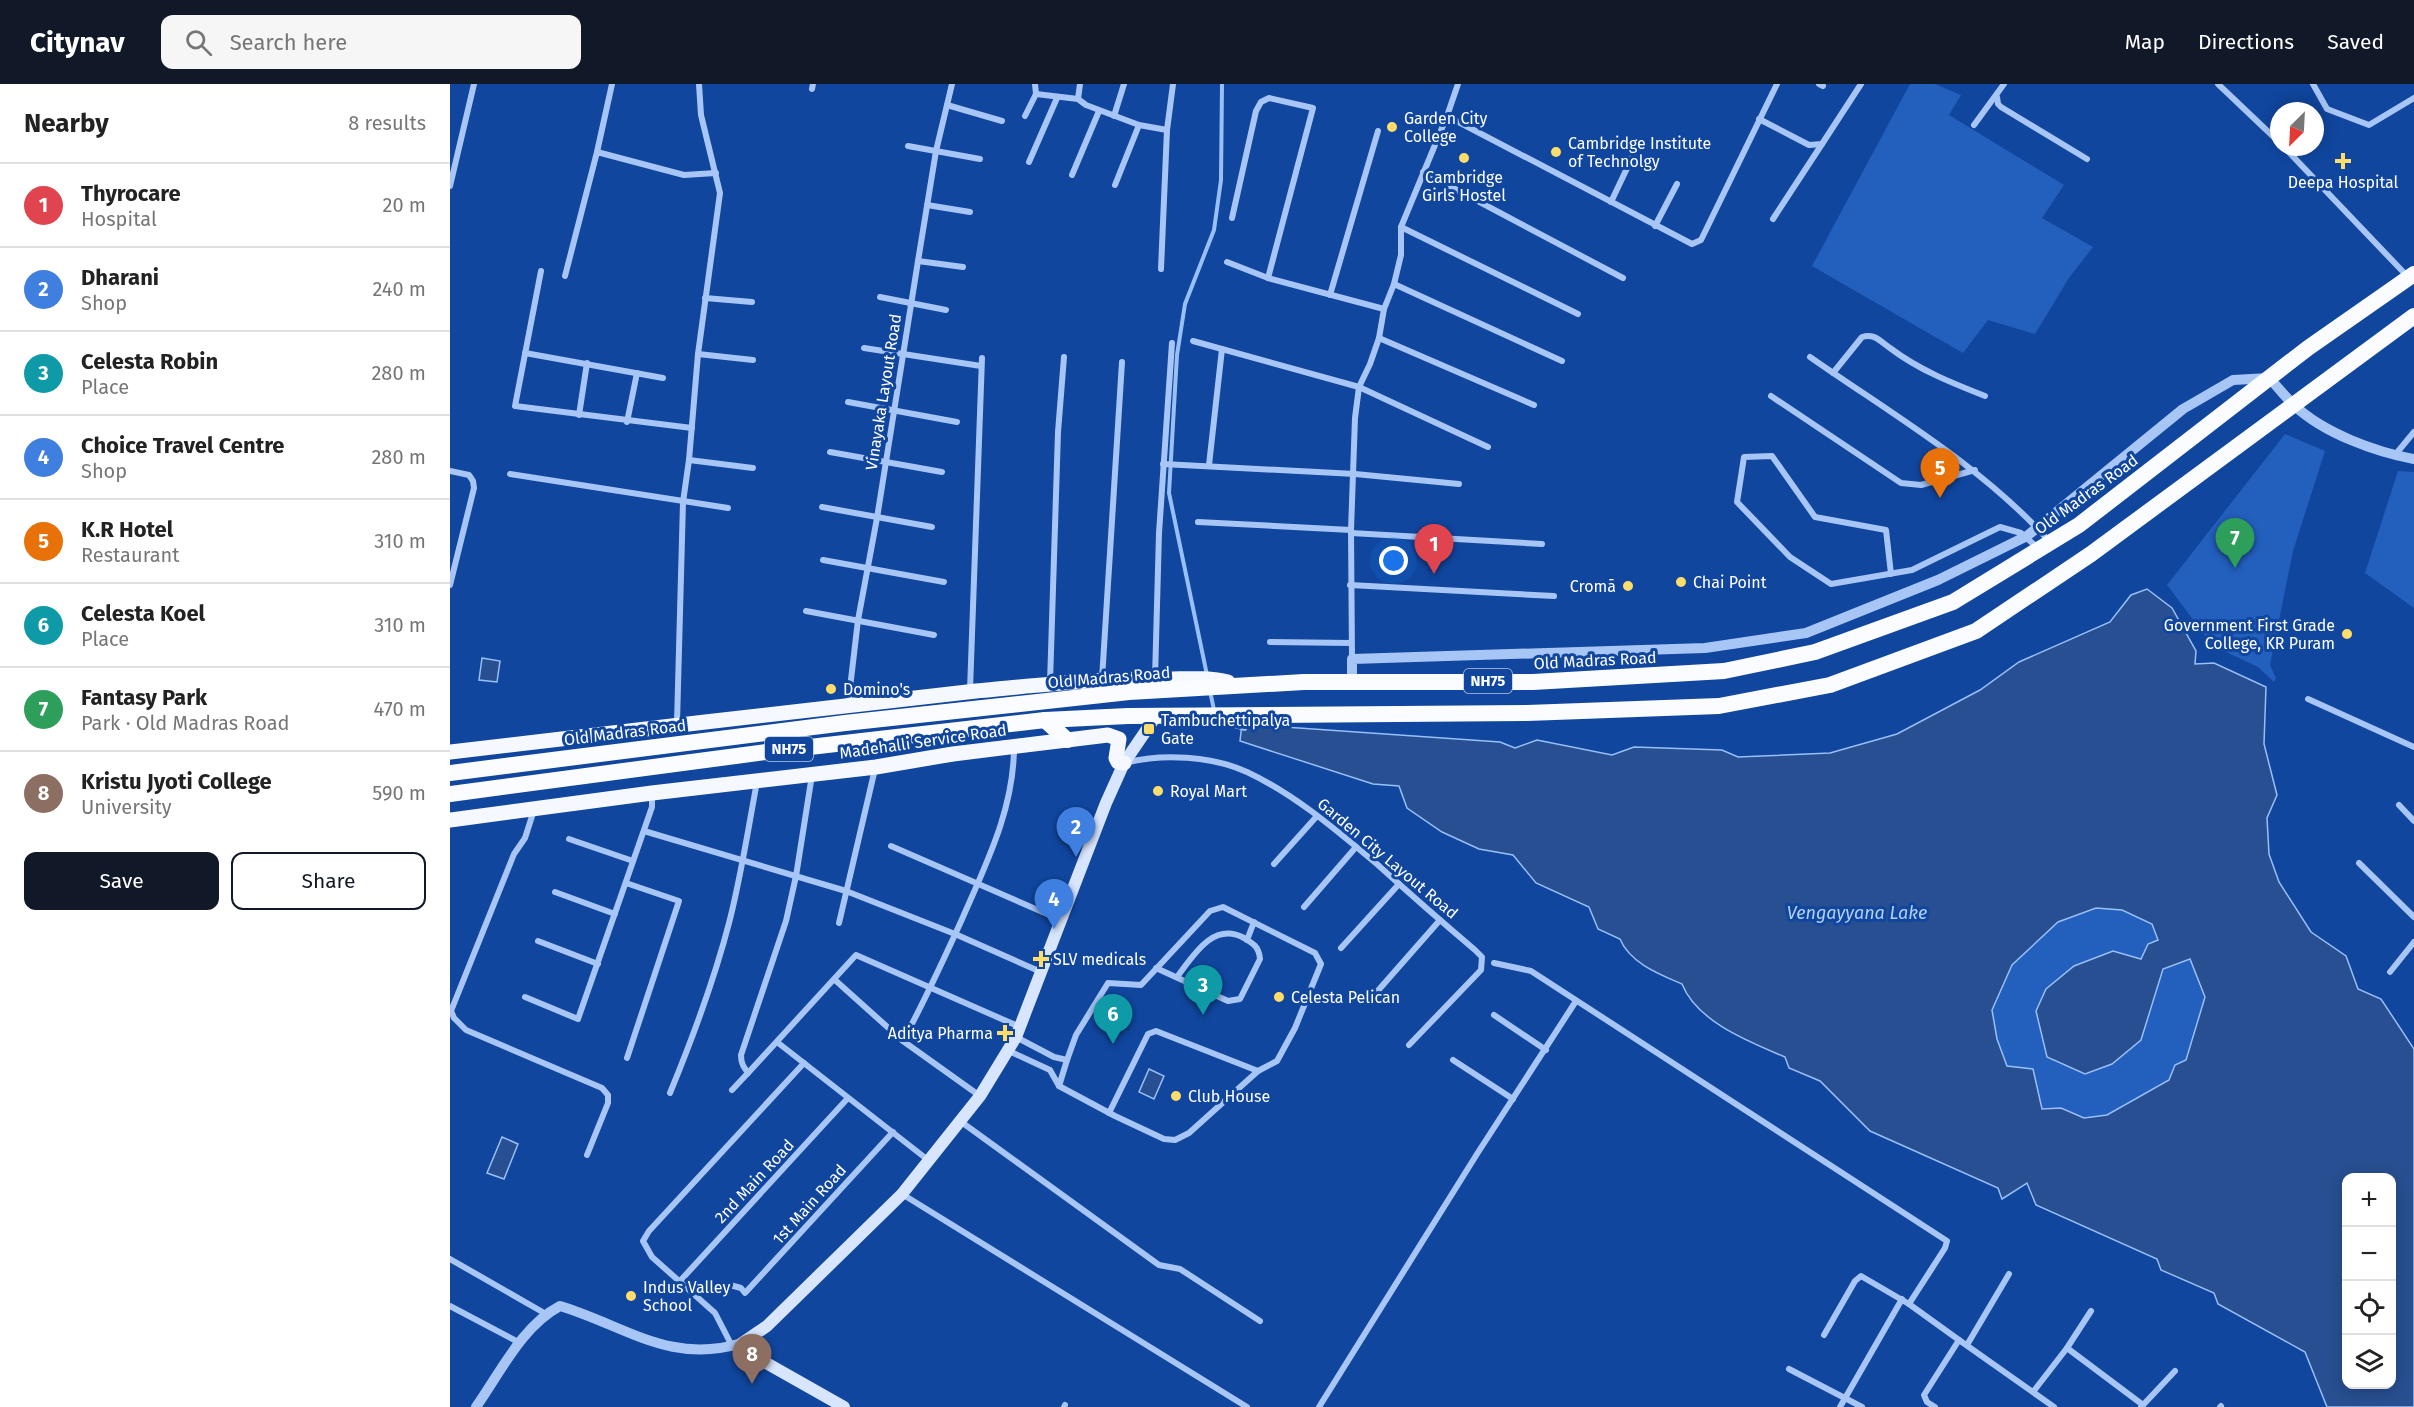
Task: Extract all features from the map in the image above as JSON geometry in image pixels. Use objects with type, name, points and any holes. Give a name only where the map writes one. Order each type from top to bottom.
[{"type":"highway","name":"Old Madras Road","points":[[450,772],[985,707],[1129,692],[1352,680],[1533,681],[1724,671],[1815,652],[1953,602],[2079,525],[2308,348],[2411,276]]},
{"type":"highway","name":"NH75","points":[[450,794],[766,752],[1045,720],[1156,716],[1527,713],[1719,706],[1830,685],[1976,631],[2091,554],[2412,320]]},
{"type":"highway","points":[[1045,720],[1067,740]]},
{"type":"main road","points":[[450,752],[848,705],[1102,679],[1213,679],[1240,685]]},
{"type":"main road","points":[[844,1407],[737,1344],[767,1326],[902,1194],[980,1096],[1009,1051],[1018,1032],[1106,803],[1124,763],[1156,716]]},
{"type":"main road","name":"Madehalli Service Road","points":[[450,820],[652,792],[757,782],[1067,740],[1114,736],[1119,739],[1116,758],[1118,762],[1124,763]]},
{"type":"street","points":[[450,186],[474,84]]},
{"type":"street","points":[[565,276],[612,84]]},
{"type":"street","points":[[677,726],[683,501],[689,460],[698,354],[720,193],[701,115],[699,84]]},
{"type":"street","name":"Vinayaka Layout Road","points":[[848,705],[858,620],[877,518],[936,151],[952,84]]},
{"type":"street","points":[[1025,117],[1036,94],[1035,84]]},
{"type":"street","points":[[1078,99],[1080,84]]},
{"type":"street","points":[[1114,116],[1124,84]]},
{"type":"street","points":[[1161,269],[1167,130],[1173,84]]},
{"type":"street","points":[[1352,680],[1351,531],[1355,418],[1359,387],[1379,338],[1384,309],[1394,284],[1401,255],[1401,227],[1458,84]]},
{"type":"street","points":[[1447,116],[1692,244],[1701,240],[1777,84]]},
{"type":"street","points":[[1773,219],[1861,84]]},
{"type":"street","points":[[1974,125],[1997,97],[2004,84]]},
{"type":"street","points":[[2218,84],[2270,133]]},
{"type":"street","points":[[2313,84],[2327,109],[2368,125],[2414,98]]},
{"type":"street","points":[[1036,94],[1078,99],[1099,111],[1139,125],[1167,130]]},
{"type":"street","points":[[1997,97],[2001,107],[2087,159]]},
{"type":"street","points":[[1029,162],[1057,98]]},
{"type":"street","points":[[1232,218],[1256,111],[1261,102],[1269,99],[1313,108],[1268,278]]},
{"type":"street","points":[[947,105],[1002,121]]},
{"type":"street","points":[[1072,176],[1099,111]]},
{"type":"street","points":[[1759,119],[1809,145],[1822,144]]},
{"type":"street","points":[[1116,185],[1139,125]]},
{"type":"street","points":[[1330,295],[1378,131]]},
{"type":"street","points":[[1611,202],[1639,143]]},
{"type":"street","points":[[908,146],[980,159]]},
{"type":"street","points":[[597,152],[684,175],[716,173]]},
{"type":"street","points":[[2293,156],[2411,276]]},
{"type":"street","points":[[1423,172],[1623,278]]},
{"type":"street","points":[[1655,226],[1677,184]]},
{"type":"street","points":[[927,205],[970,212]]},
{"type":"street","points":[[1401,227],[1578,314]]},
{"type":"street","points":[[918,261],[963,267]]},
{"type":"street","points":[[1227,262],[1268,278],[1384,309]]},
{"type":"street","points":[[541,271],[515,406],[627,422],[692,428]]},
{"type":"street","points":[[1394,284],[1562,361]]},
{"type":"street","points":[[880,297],[946,310]]},
{"type":"street","points":[[705,298],[752,302]]},
{"type":"street","points":[[1833,374],[1862,338],[1868,335],[1876,337],[1900,356],[1935,376],[1985,396]]},
{"type":"street","points":[[1379,338],[1534,405]]},
{"type":"street","points":[[1193,341],[1359,387],[1488,447]]},
{"type":"street","points":[[1155,678],[1159,533],[1172,344]]},
{"type":"street","points":[[864,348],[981,366]]},
{"type":"street","points":[[1209,465],[1222,349]]},
{"type":"street","points":[[525,352],[663,378]]},
{"type":"street","points":[[698,354],[753,360]]},
{"type":"street","points":[[1050,684],[1058,432],[1064,357]]},
{"type":"street","points":[[1810,357],[1975,470],[2021,510],[2036,527],[2045,546]]},
{"type":"street","points":[[970,692],[982,358]]},
{"type":"street","points":[[1102,679],[1122,362]]},
{"type":"street","points":[[579,415],[586,363]]},
{"type":"street","points":[[627,422],[638,373]]},
{"type":"street","points":[[1352,659],[1705,648],[1806,633],[1938,580],[2027,536],[2182,409],[2233,380],[2270,378],[2294,406],[2347,438],[2394,456],[2414,459]]},
{"type":"street","points":[[1770,396],[1901,483],[1921,485],[1975,470]]},
{"type":"street","points":[[848,402],[957,422]]},
{"type":"street","points":[[2394,456],[2414,432]]},
{"type":"street","points":[[830,452],[942,472]]},
{"type":"street","points":[[1891,574],[1886,530],[1815,517],[1772,456],[1744,458],[1737,502],[1790,557],[1831,584],[1891,574],[1921,567],[2000,527],[2010,528],[2045,546]]},
{"type":"street","points":[[689,460],[753,468]]},
{"type":"street","points":[[1164,464],[1354,474],[1459,484]]},
{"type":"street","points":[[450,471],[469,476],[474,488],[450,585]]},
{"type":"street","points":[[510,474],[728,508]]},
{"type":"street","points":[[822,507],[932,527]]},
{"type":"street","points":[[1198,522],[1542,544]]},
{"type":"street","points":[[823,560],[944,582]]},
{"type":"street","points":[[1350,585],[1554,596]]},
{"type":"street","points":[[806,611],[934,635]]},
{"type":"street","points":[[1270,642],[1352,643]]},
{"type":"street","points":[[2308,699],[2414,747]]},
{"type":"street","points":[[903,1041],[931,988],[1001,825],[1013,782],[1014,747]]},
{"type":"street","name":"Garden City Layout Road","points":[[1124,763],[1138,759],[1166,758],[1228,766],[1256,778],[1295,800],[1317,816],[1475,950],[1482,957],[1481,970],[1409,1045]]},
{"type":"street","points":[[839,923],[876,767]]},
{"type":"street","points":[[748,1073],[741,1064],[741,1055],[786,921],[796,876],[812,774]]},
{"type":"street","points":[[670,1093],[704,1007],[725,939],[757,782]]},
{"type":"street","points":[[525,997],[578,1019],[652,807],[652,792]]},
{"type":"street","points":[[2399,805],[2414,821]]},
{"type":"street","points":[[535,808],[525,838],[514,854],[452,1011],[460,1027],[602,1088],[608,1095],[608,1103],[586,1155]]},
{"type":"street","points":[[1274,864],[1317,816]]},
{"type":"street","points":[[644,831],[846,891],[955,934],[1041,972]]},
{"type":"street","points":[[569,839],[633,861]]},
{"type":"street","points":[[891,846],[1061,920]]},
{"type":"street","points":[[1304,907],[1356,847]]},
{"type":"street","points":[[2360,863],[2414,917]]},
{"type":"street","points":[[626,883],[679,901],[627,1058]]},
{"type":"street","points":[[1341,948],[1399,884]]},
{"type":"street","points":[[555,892],[615,914]]},
{"type":"street","points":[[1009,1051],[1050,1070],[1059,1086],[1108,1113],[1164,1139],[1176,1140],[1190,1133],[1258,1071],[1277,1061],[1295,1028],[1320,964],[1315,953],[1223,907],[1210,911],[1141,985],[1108,983],[1076,1035],[1059,1086]]},
{"type":"street","points":[[1375,994],[1440,920]]},
{"type":"street","points":[[1246,940],[1254,922]]},
{"type":"street","points":[[1156,968],[1228,1001],[1240,999],[1260,959],[1256,945],[1238,935],[1223,933],[1210,937],[1177,977]]},
{"type":"street","points":[[537,941],[598,964]]},
{"type":"street","points":[[2390,972],[2414,942]]},
{"type":"street","points":[[732,1090],[856,955],[931,988],[1018,1032],[1054,1057],[1067,1060]]},
{"type":"street","points":[[1494,963],[1531,971],[1947,1241],[1945,1248],[1909,1304]]},
{"type":"street","points":[[835,980],[903,1041],[980,1096]]},
{"type":"street","points":[[1319,1407],[1576,1001]]},
{"type":"street","points":[[1494,1015],[1546,1050]]},
{"type":"street","points":[[1108,1113],[1148,1034],[1156,1031],[1258,1071]]},
{"type":"street","points":[[777,1042],[928,1160]]},
{"type":"street","points":[[1453,1060],[1514,1099]]},
{"type":"street","points":[[476,1407],[520,1343],[546,1314],[560,1306],[581,1312],[652,1342],[691,1350],[717,1350],[737,1344],[715,1314],[652,1257],[643,1241],[649,1231],[804,1063]]},
{"type":"street","name":"2nd Main Road","points":[[680,1281],[849,1098]]},
{"type":"street","points":[[960,1120],[1159,1265],[1180,1269],[1260,1321]]},
{"type":"street","name":"1st Main Road","points":[[724,1291],[730,1285],[741,1288],[745,1293],[893,1132]]},
{"type":"street","points":[[902,1194],[1247,1407]]},
{"type":"street","points":[[450,1259],[546,1314]]},
{"type":"street","points":[[1967,1345],[2009,1274]]},
{"type":"street","points":[[1824,1335],[1855,1281],[1861,1276],[1902,1299],[2054,1407]]},
{"type":"street","points":[[1840,1407],[1902,1299]]},
{"type":"street","points":[[450,1306],[520,1343]]},
{"type":"street","points":[[2033,1392],[2067,1348],[2091,1311]]},
{"type":"street","points":[[1935,1407],[1925,1404],[1924,1395],[1959,1340]]},
{"type":"street","points":[[2067,1348],[2142,1406],[2175,1371]]},
{"type":"street","points":[[1789,1369],[1862,1407]]},
{"type":"shaded area","points":[[1910,84],[1935,84],[1961,95],[1949,115],[2064,185],[2042,218],[2093,247],[2069,278],[2035,334],[1988,320],[1963,353],[1812,266]]},
{"type":"shaded area","points":[[2285,434],[2325,451],[2293,551],[2270,665],[2276,678],[2274,682],[2258,667],[2213,646],[2167,585]]},
{"type":"shaded area","points":[[2398,471],[2414,472],[2414,608],[2365,573]]},
{"type":"shaded area","points":[[2096,908],[2122,910],[2152,924],[2158,940],[2148,944],[2141,959],[2141,1040],[2163,969],[2191,959],[2205,997],[2186,1060],[2175,1065],[2169,1080],[2107,1115],[2084,1118],[2061,1108],[2042,1109],[2033,1069],[2007,1066],[1997,1039],[1992,1010],[2012,965],[2058,922]]},
{"type":"water","name":"Vengayyana Lake","points":[[2147,589],[2172,608],[2196,651],[2195,664],[2214,663],[2266,687],[2264,744],[2277,795],[2267,818],[2269,854],[2279,882],[2311,932],[2346,956],[2358,989],[2381,999],[2414,1049],[2414,1407],[2327,1407],[2305,1352],[2218,1304],[2214,1293],[2161,1270],[2157,1259],[2036,1205],[2027,1183],[2002,1199],[1998,1188],[1870,1131],[1820,1081],[1789,1068],[1785,1057],[1741,1037],[1712,1020],[1689,997],[1682,984],[1655,972],[1638,961],[1620,939],[1598,929],[1589,907],[1536,883],[1513,855],[1479,849],[1442,832],[1407,808],[1399,786],[1373,784],[1240,741],[1242,724],[1500,742],[1515,748],[1537,740],[1612,755],[1634,747],[1722,750],[1738,757],[1830,753],[1897,734],[1980,690],[2019,662],[2110,622],[2131,595]],"holes":[[[2096,908],[2122,910],[2152,924],[2158,940],[2148,944],[2141,959],[2113,951],[2074,966],[2046,989],[2036,1011],[2047,1057],[2085,1074],[2112,1064],[2141,1040],[2163,969],[2190,959],[2205,997],[2186,1060],[2175,1065],[2169,1080],[2107,1115],[2084,1118],[2061,1108],[2042,1109],[2033,1069],[2007,1066],[1997,1039],[1992,1010],[2012,965],[2058,922]]]},
{"type":"water","points":[[482,658],[500,661],[497,682],[479,680]]},
{"type":"water","points":[[1149,1069],[1164,1076],[1154,1099],[1139,1092]]},
{"type":"water","points":[[502,1137],[518,1144],[504,1179],[487,1173]]},
{"type":"waterway","points":[[1207,675],[1169,493],[1177,355],[1185,304],[1214,230],[1221,180],[1222,84]]},
{"type":"waterway","points":[[1210,691],[1214,710]]},
{"type":"waterway","points":[[1221,722],[1245,729]]},
{"type":"place","name":"Garden City College","points":[[1392,127]]},
{"type":"place","name":"Cambridge Institute of Technolgy","points":[[1556,152]]},
{"type":"place","name":"Cambridge Girls Hostel","points":[[1464,158]]},
{"type":"place","name":"Deepa Hospital","points":[[2343,161]]},
{"type":"place","name":"K.R Hotel","points":[[1940,498]]},
{"type":"place","name":"Fantasy Park","points":[[2235,568]]},
{"type":"place","name":"Thyrocare","points":[[1434,574]]},
{"type":"place","name":"Chai Point","points":[[1681,582]]},
{"type":"place","name":"Cromā","points":[[1628,586]]},
{"type":"place","name":"Government First Grade College, KR Puram","points":[[2347,634]]},
{"type":"place","name":"Domino's","points":[[831,689]]},
{"type":"place","name":"Tambuchettipalya Gate","points":[[1149,729]]},
{"type":"place","name":"Royal Mart","points":[[1158,791]]},
{"type":"place","name":"Dharani","points":[[1076,857]]},
{"type":"place","name":"Choice Travel Centre","points":[[1054,929]]},
{"type":"place","name":"SLV medicals","points":[[1041,959]]},
{"type":"place","name":"Celesta Pelican","points":[[1279,997]]},
{"type":"place","name":"Celesta Robin","points":[[1203,1015]]},
{"type":"place","name":"Aditya Pharma","points":[[1005,1033]]},
{"type":"place","name":"Celesta Koel","points":[[1113,1044]]},
{"type":"place","name":"Club House","points":[[1176,1096]]},
{"type":"place","name":"Indus Valley School","points":[[631,1296]]},
{"type":"place","name":"Kristu Jyoti College","points":[[752,1384]]}]
